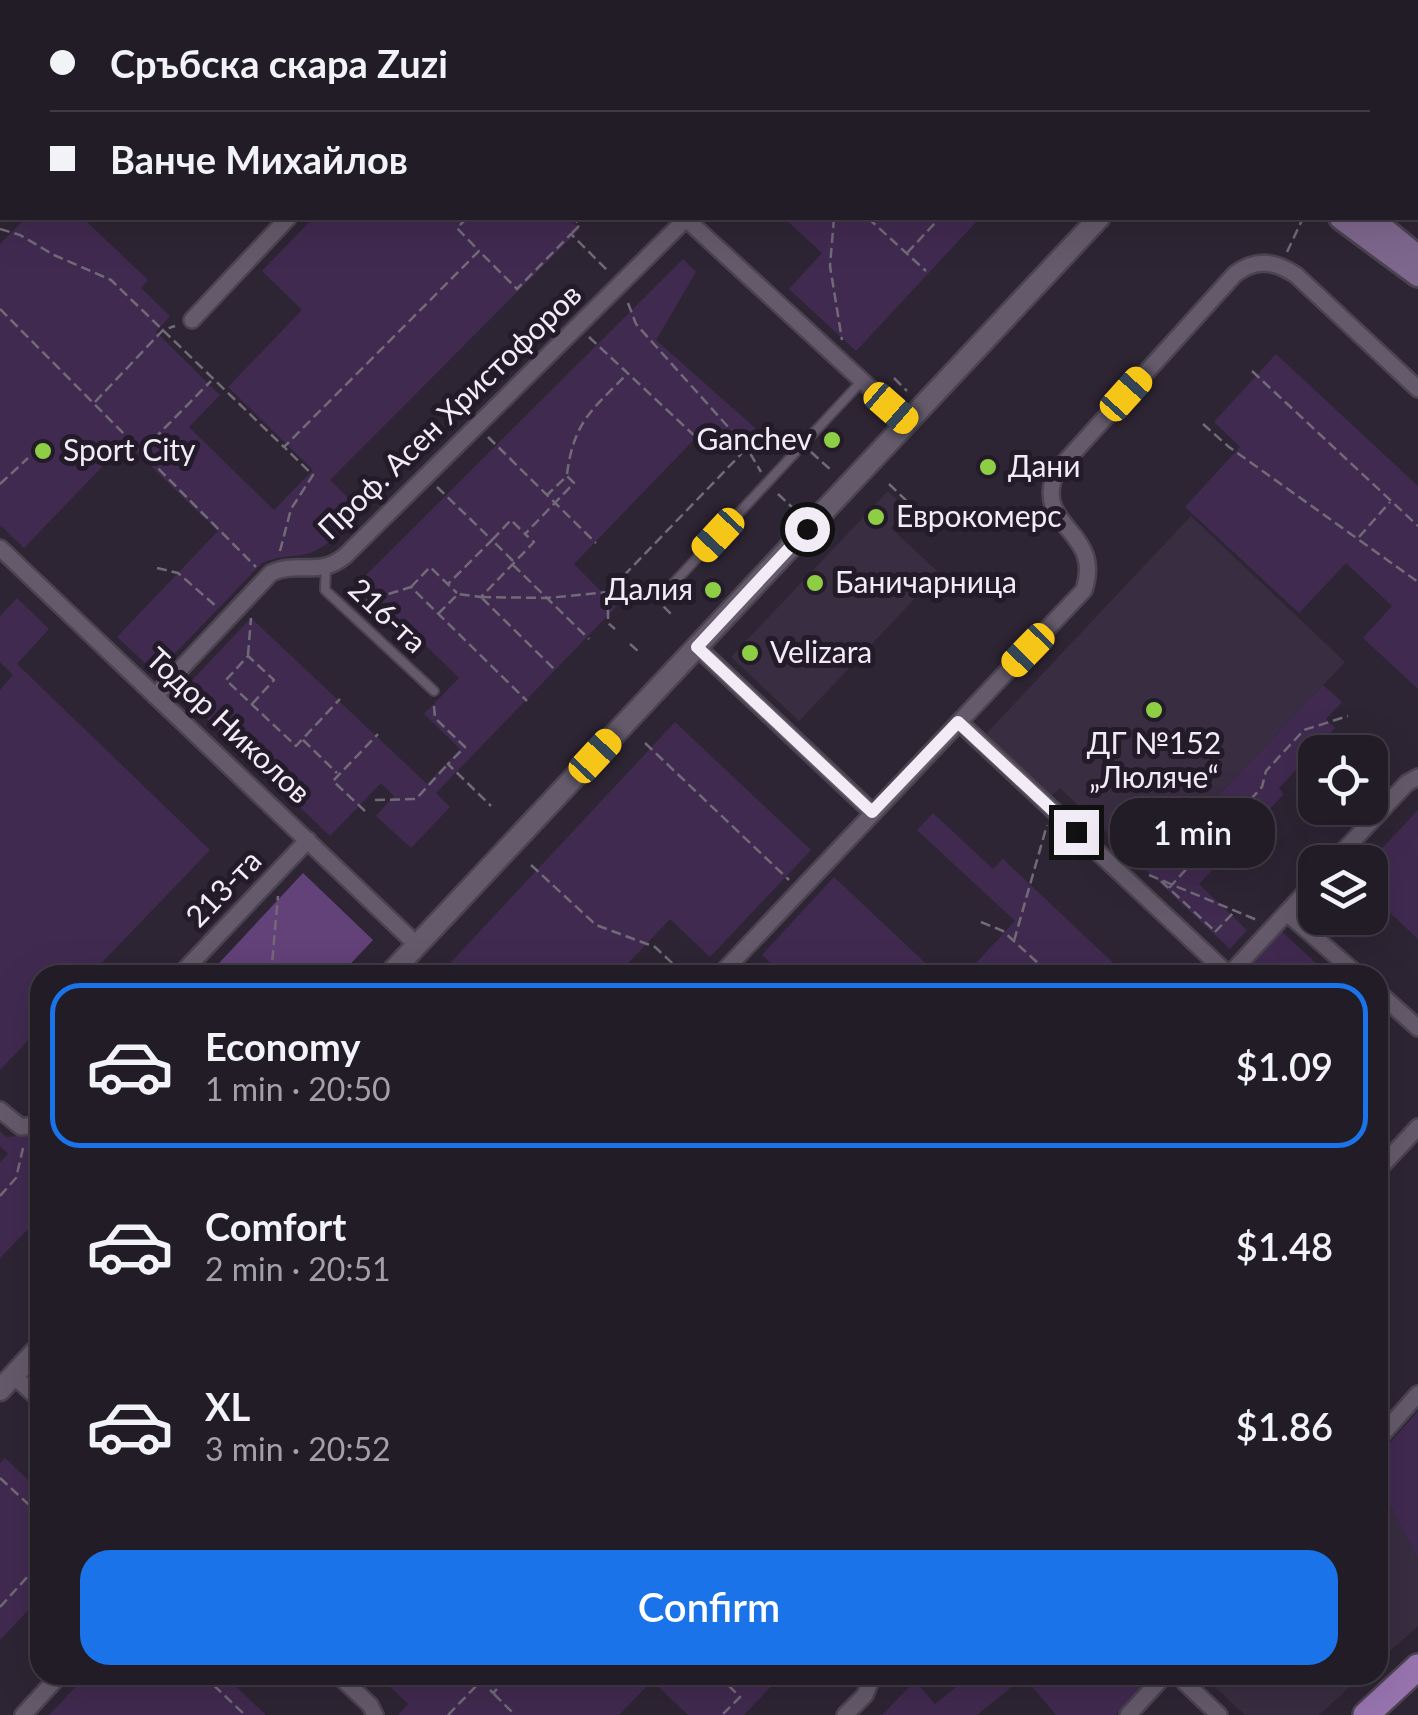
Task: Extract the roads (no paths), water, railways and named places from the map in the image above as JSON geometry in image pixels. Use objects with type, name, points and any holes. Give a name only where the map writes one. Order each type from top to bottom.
[{"type":"main road","points":[[1344,220],[1418,275]]},
{"type":"main road","points":[[1372,220],[1418,257]]},
{"type":"main road","points":[[1366,1715],[1417,1668]]},
{"type":"street","points":[[192,320],[286,220]]},
{"type":"street","name":"Проф. Асен Христофоров","points":[[155,696],[258,586],[281,568],[326,568],[344,556],[683,220]]},
{"type":"street","points":[[687,220],[907,422]]},
{"type":"street","points":[[398,965],[1097,220]]},
{"type":"street","points":[[730,965],[1084,590],[1088,560],[1083,546],[1052,507],[1051,483],[1056,472],[1235,274],[1247,265],[1266,262],[1296,274],[1418,389]]},
{"type":"street","name":"Тодор Николов","points":[[0,548],[417,945]]},
{"type":"street","points":[[697,647],[872,812]]},
{"type":"street","points":[[958,722],[1218,965]]},
{"type":"street","points":[[1349,845],[1407,783],[1418,777]]},
{"type":"street","name":"213-та","points":[[190,965],[308,840]]},
{"type":"street","points":[[1237,965],[1298,900]]},
{"type":"street","points":[[1286,912],[1347,965]]},
{"type":"street","points":[[1388,1001],[1418,1028]]},
{"type":"street","points":[[0,1110],[16,1124],[30,1126]]},
{"type":"street","points":[[1388,1159],[1418,1127]]},
{"type":"street","points":[[30,1359],[7,1383],[30,1395]]},
{"type":"street","points":[[1388,1428],[1418,1394]]},
{"type":"street","points":[[23,1715],[51,1685]]},
{"type":"street","points":[[349,1685],[375,1715]]},
{"type":"street","points":[[845,1715],[869,1685]]},
{"type":"street","points":[[1128,1715],[1156,1685]]},
{"type":"street","points":[[1188,1685],[1219,1715]]},
{"type":"lane","points":[[668,588],[862,382]]},
{"type":"lane","name":"216-та","points":[[326,568],[325,590],[434,690]]},
{"type":"place","name":"Ganchev","points":[[832,440]]},
{"type":"place","name":"Sport City","points":[[43,451]]},
{"type":"place","name":"Дани","points":[[988,467]]},
{"type":"place","name":"Еврокомерс","points":[[876,517]]},
{"type":"place","name":"Баничарница","points":[[815,583]]},
{"type":"place","name":"Далия","points":[[713,590]]},
{"type":"place","name":"Velizara","points":[[750,653]]},
{"type":"place","name":"ДГ №152 „Люляче“","points":[[1154,710]]}]
